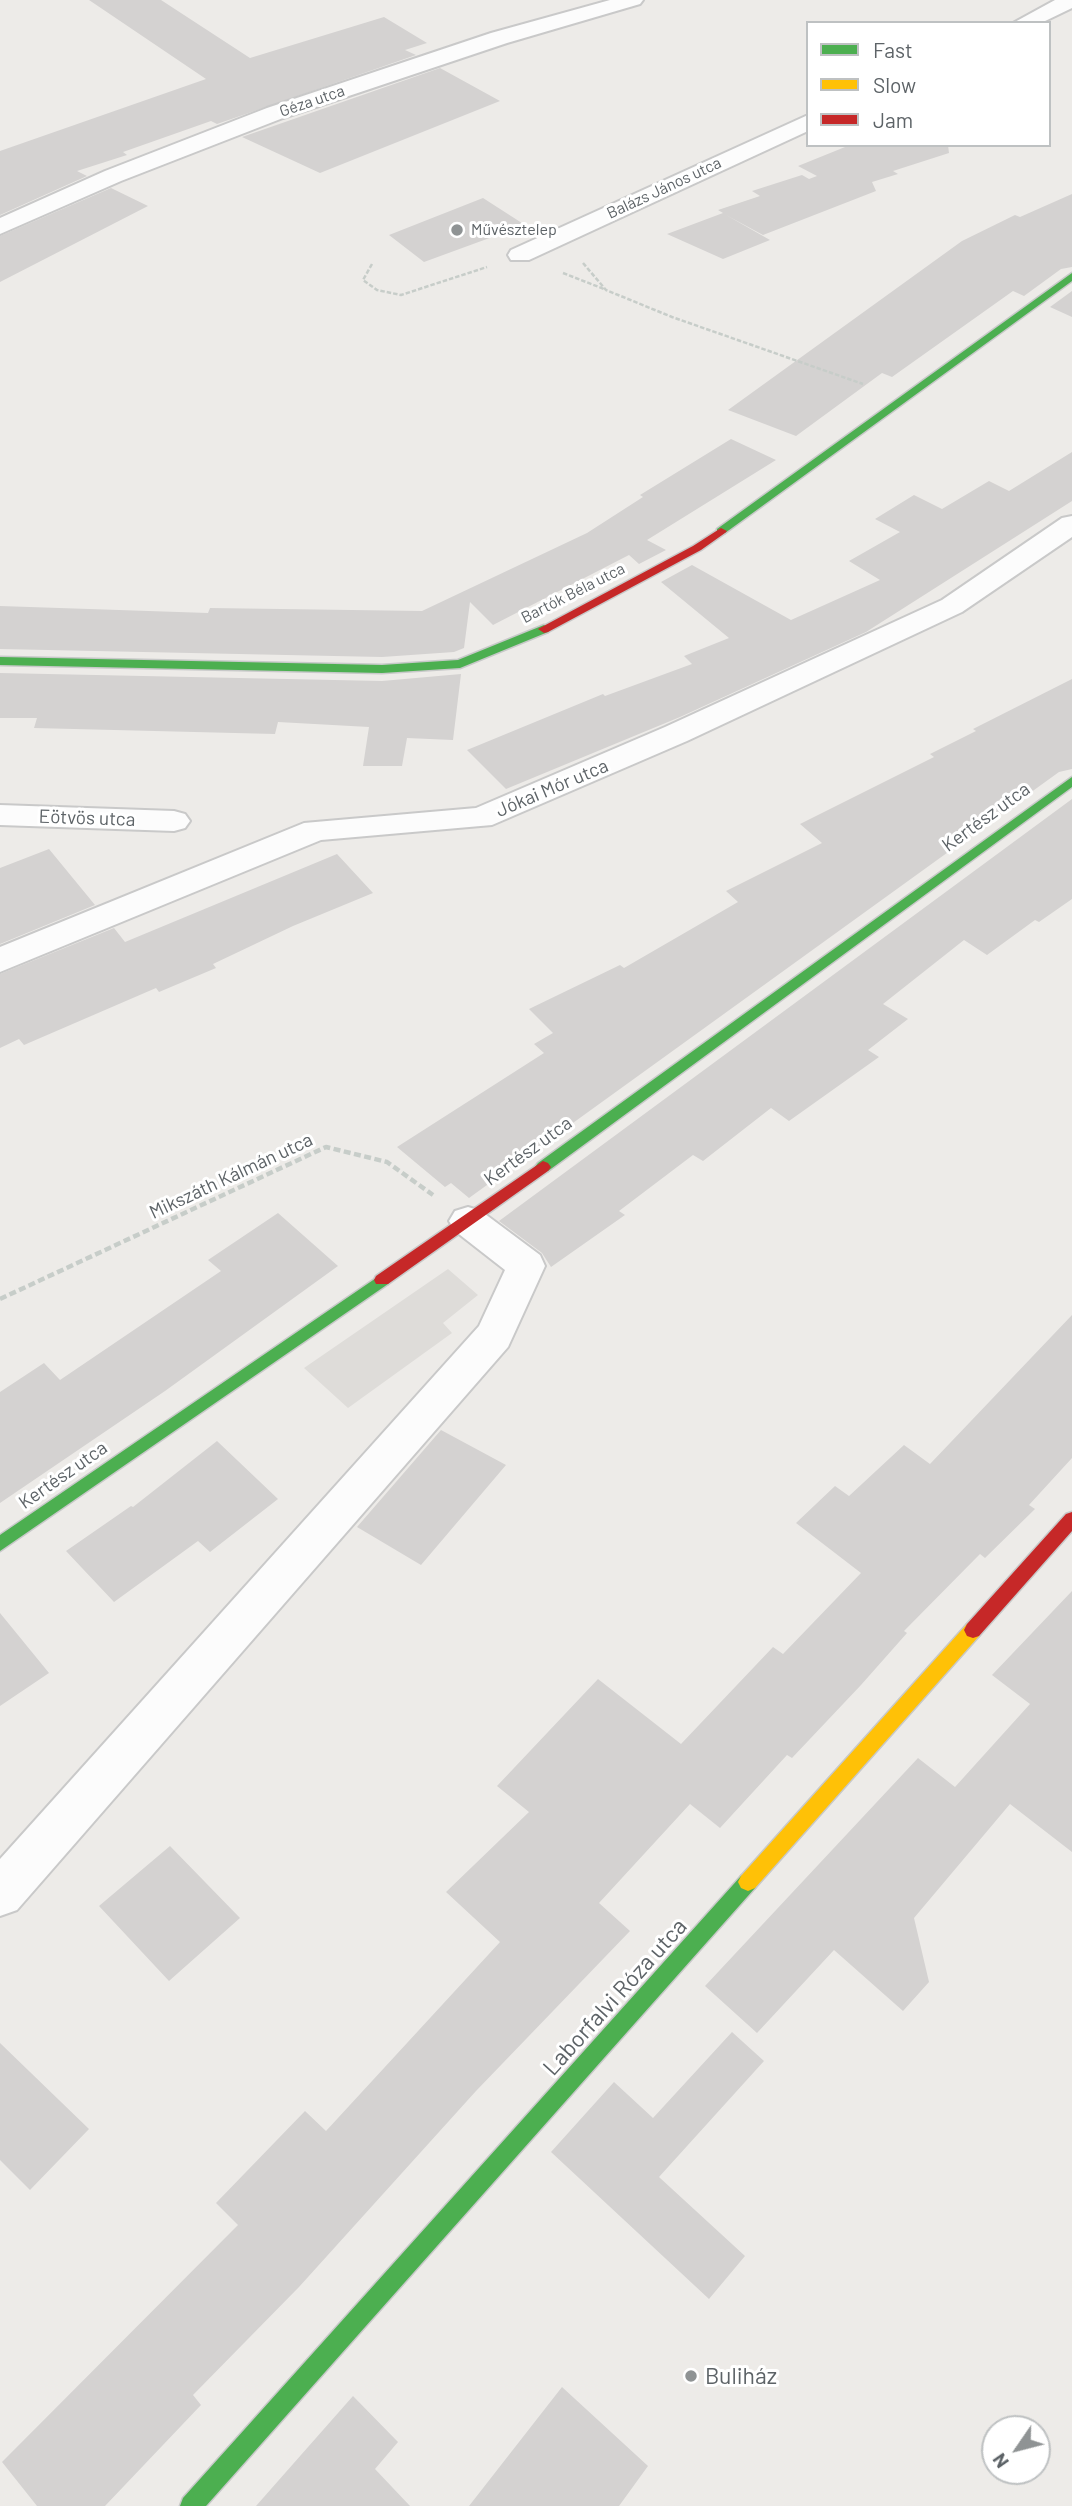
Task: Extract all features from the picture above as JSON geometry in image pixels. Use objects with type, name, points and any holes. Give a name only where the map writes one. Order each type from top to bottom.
[{"type":"street","name":"Géza utca","points":[[0,227],[113,176],[275,113],[499,38],[633,0]]},
{"type":"street","points":[[1027,21],[1072,0]]},
{"type":"street","name":"Balázs János utca","points":[[520,255],[806,123]]},
{"type":"street","name":"Bartók Béla utca","points":[[0,661],[382,669],[460,664],[536,633],[697,548],[807,471],[1072,276]]},
{"type":"street","name":"Jókai Mór utca","points":[[0,960],[316,830],[481,818],[677,734],[952,606],[1072,524]]},
{"type":"street","name":"Kertész utca","points":[[0,1544],[468,1220],[1072,781]]},
{"type":"street","name":"Eötvös utca","points":[[0,815],[174,821]]},
{"type":"street","points":[[0,1894],[494,1336],[526,1266],[468,1220]]},
{"type":"street","name":"Laborfalvi Róza utca","points":[[191,2506],[1072,1519]]},
{"type":"path","points":[[593,221],[582,239],[583,266],[606,290],[673,317],[903,398]]},
{"type":"path","points":[[372,264],[363,280],[377,290],[401,295],[520,255]]},
{"type":"path","name":"Mikszáth Kálmán utca","points":[[0,1299],[326,1147],[387,1162],[468,1220]]},
{"type":"shaded area","points":[[448,1269],[478,1295],[443,1323],[452,1333],[348,1408],[304,1368]]},
{"type":"building","points":[[89,0],[161,0],[250,58],[384,17],[427,43],[405,50],[416,55],[217,124],[211,121],[123,152],[127,155],[77,171],[87,176],[0,215],[0,151],[206,79]]},
{"type":"building","points":[[440,68],[500,101],[320,173],[242,137]]},
{"type":"building","points":[[845,147],[948,147],[949,153],[893,171],[898,174],[872,182],[876,191],[763,235],[726,215],[770,240],[723,259],[667,234],[723,213],[718,210],[760,196],[752,191],[802,175],[809,179],[817,176],[798,166]]},
{"type":"building","points":[[111,188],[148,206],[0,282],[0,236]]},
{"type":"building","points":[[1072,194],[1072,267],[1061,269],[1024,296],[1013,291],[892,377],[882,373],[796,436],[728,410],[962,241],[1015,215],[1020,217]]},
{"type":"building","name":"Művésztelep","points":[[483,198],[525,225],[424,262],[389,235]]},
{"type":"building","points":[[1072,291],[1072,317],[1050,307]]},
{"type":"building","points":[[731,439],[776,460],[647,540],[666,550],[639,564],[629,555],[493,625],[470,602],[464,648],[454,652],[382,657],[0,649],[0,606],[208,613],[210,608],[422,611],[587,533],[643,497],[640,495]]},
{"type":"building","points":[[1072,452],[1072,501],[866,632],[680,717],[506,789],[467,750],[603,694],[605,696],[692,664],[684,656],[729,638],[661,582],[692,565],[791,620],[880,580],[849,561],[900,532],[875,519],[914,495],[942,509],[989,481],[1009,491]]},
{"type":"building","points":[[0,673],[382,681],[461,674],[453,740],[407,738],[402,766],[363,766],[369,727],[278,722],[275,734],[34,728],[37,718],[0,718]]},
{"type":"building","points":[[1072,679],[1072,769],[1059,772],[469,1198],[451,1183],[445,1187],[397,1147],[544,1053],[534,1044],[553,1033],[529,1009],[620,965],[624,968],[738,902],[726,891],[822,843],[800,824],[934,757],[930,754],[976,731],[973,729]]},
{"type":"building","points":[[1072,799],[1072,899],[1039,922],[1035,920],[987,955],[964,940],[883,1004],[908,1019],[868,1050],[879,1057],[789,1121],[771,1108],[703,1161],[693,1155],[619,1211],[625,1215],[551,1267],[542,1253],[499,1221]]},
{"type":"building","points":[[49,849],[95,905],[0,944],[0,868]]},
{"type":"building","points":[[337,854],[373,893],[293,926],[213,964],[216,968],[159,992],[156,988],[24,1045],[19,1039],[0,1048],[0,974],[114,928],[125,942]]},
{"type":"building","points":[[278,1213],[338,1266],[165,1391],[0,1503],[0,1392],[44,1363],[60,1380],[221,1271],[208,1260]]},
{"type":"building","points":[[1072,1315],[1072,1458],[1029,1505],[1035,1509],[985,1558],[980,1554],[904,1631],[907,1633],[792,1758],[787,1755],[720,1828],[690,1804],[599,1903],[630,1931],[476,2091],[299,2287],[193,2395],[201,2405],[105,2506],[37,2506],[2,2462],[238,2225],[216,2203],[305,2111],[326,2131],[500,1942],[446,1892],[529,1812],[497,1786],[598,1679],[681,1744],[773,1647],[783,1654],[861,1573],[796,1523],[835,1486],[849,1496],[904,1445],[930,1464]]},
{"type":"building","points":[[441,1430],[506,1465],[421,1565],[357,1527]]},
{"type":"building","points":[[217,1441],[278,1499],[210,1552],[198,1541],[114,1602],[66,1551],[133,1507]]},
{"type":"building","points":[[1072,1591],[1072,1852],[1010,1804],[914,1918],[929,1982],[903,2011],[834,1950],[757,2033],[705,1986],[918,1758],[955,1787],[1030,1704],[992,1675]]},
{"type":"building","points":[[0,1613],[49,1673],[0,1706]]},
{"type":"building","points":[[170,1846],[240,1918],[169,1981],[99,1906]]},
{"type":"building","points":[[732,2032],[764,2061],[659,2177],[745,2256],[709,2299],[551,2152],[614,2082],[653,2118]]},
{"type":"building","points":[[0,2043],[89,2129],[30,2190],[0,2160]]},
{"type":"building","points":[[562,2387],[648,2466],[619,2506],[469,2506]]},
{"type":"building","points":[[353,2396],[398,2442],[375,2469],[410,2506],[256,2506]]},
{"type":"traffic: fast","points":[[721,531],[1072,276]]},
{"type":"traffic: fast","points":[[0,661],[382,669],[460,664],[544,629]]},
{"type":"traffic: fast","points":[[543,1167],[1072,781]]},
{"type":"traffic: fast","points":[[0,1544],[382,1280]]},
{"type":"traffic: fast","points":[[191,2506],[748,1882]]},
{"type":"traffic: slow","points":[[748,1882],[973,1630]]},
{"type":"traffic: jam","points":[[544,629],[697,548],[721,531]]},
{"type":"traffic: jam","points":[[382,1280],[543,1167]]},
{"type":"traffic: jam","points":[[973,1630],[1072,1519]]},
{"type":"place","name":"Művésztelep","points":[[457,230]]},
{"type":"place","name":"Buliház","points":[[691,2376]]}]
